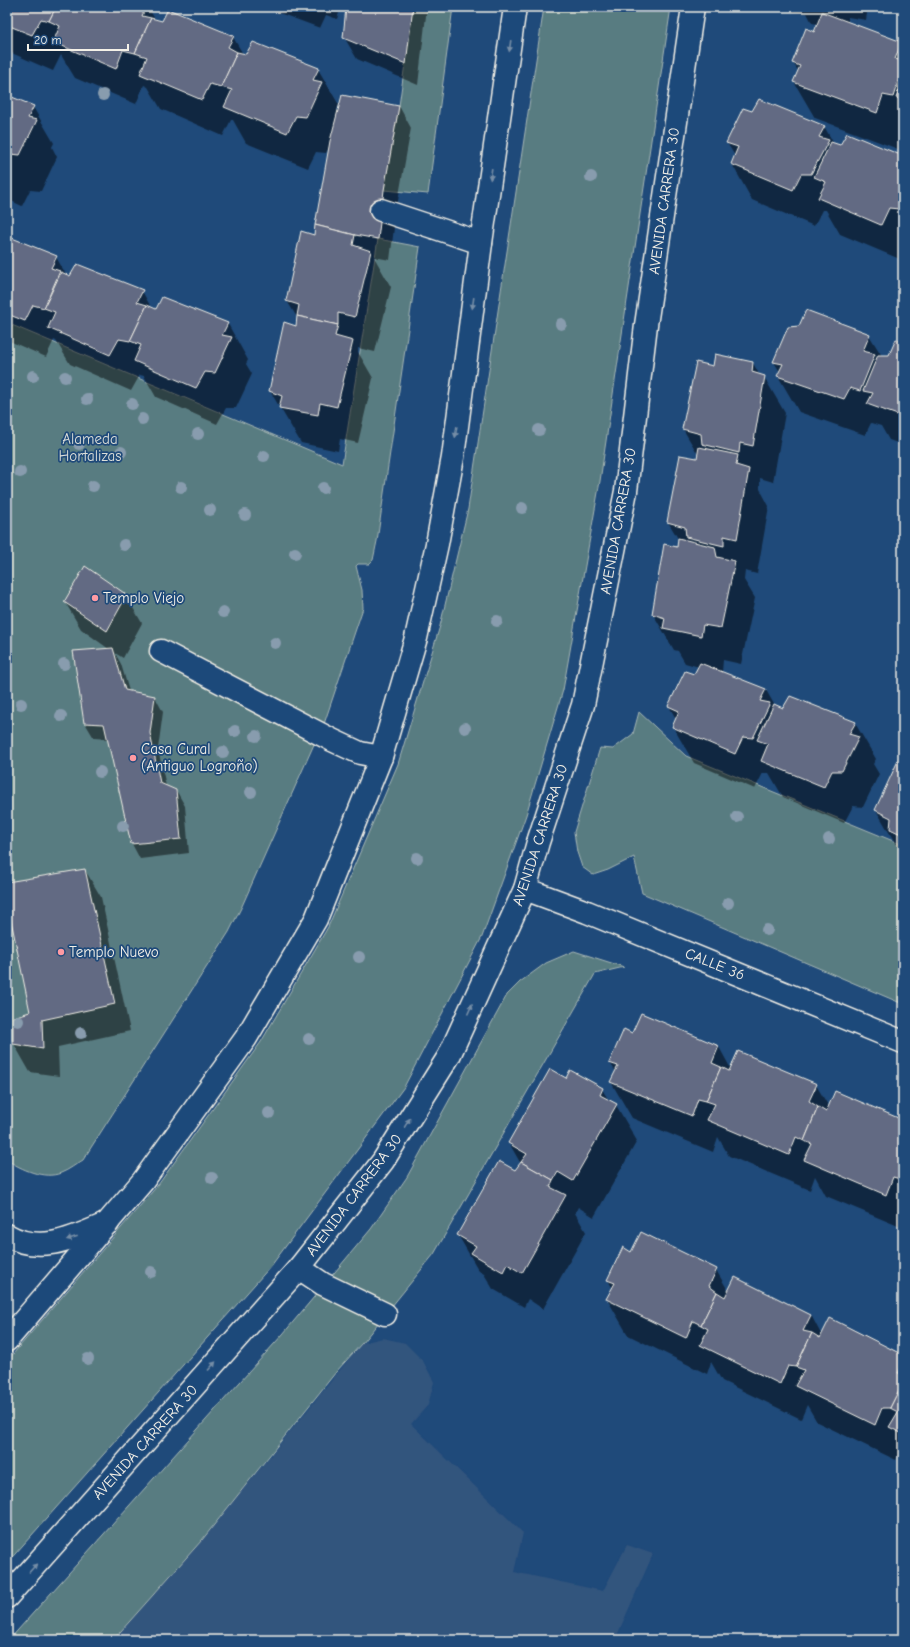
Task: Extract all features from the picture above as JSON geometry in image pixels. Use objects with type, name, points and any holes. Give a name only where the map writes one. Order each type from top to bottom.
[{"type":"main road","points":[[7,1340],[143,1181],[246,1038],[316,919],[381,757],[416,638],[437,544],[452,457],[515,7]]},
{"type":"main road","name":"AVENIDA CARRERA 30","points":[[7,1597],[299,1268],[383,1161],[449,1056],[525,889],[538,842],[583,705],[626,491],[646,325],[693,7]]},
{"type":"main road","points":[[382,210],[481,243]]},
{"type":"main road","points":[[161,651],[332,740],[360,753],[381,757]]},
{"type":"main road","name":"CALLE 36","points":[[525,889],[587,912],[903,1042]]},
{"type":"main road","points":[[7,1235],[19,1242],[34,1244],[54,1242],[73,1238],[108,1223]]},
{"type":"main road","points":[[299,1268],[323,1284],[385,1314]]},
{"type":"shaded area","points":[[383,1338],[405,1343],[423,1361],[434,1382],[428,1405],[411,1424],[523,1533],[514,1572],[603,1591],[627,1545],[653,1554],[615,1640],[113,1640],[202,1540],[362,1343]]},
{"type":"green space","points":[[413,7],[453,7],[428,194],[384,190],[399,106]]},
{"type":"green space","points":[[544,7],[671,7],[600,481],[563,690],[526,815],[482,937],[404,1087],[271,1266],[7,1563],[7,1361],[158,1185],[261,1042],[328,927],[398,764],[440,626],[468,509]]},
{"type":"green space","name":"Alameda Hortalizas","points":[[378,239],[420,247],[377,541],[373,560],[369,564],[358,564],[356,566],[362,590],[363,608],[324,724],[292,711],[284,728],[315,742],[242,906],[229,932],[83,1160],[67,1170],[54,1175],[40,1174],[26,1170],[7,1160],[7,323],[342,464]]},
{"type":"green space","points":[[639,712],[686,756],[903,845],[903,1004],[642,893],[634,857],[608,870],[593,875],[582,867],[577,852],[574,832],[600,748],[613,749],[633,734]]},
{"type":"green space","points":[[574,951],[624,967],[595,974],[434,1254],[362,1343],[336,1372],[202,1540],[113,1640],[9,1640],[283,1334],[371,1229],[407,1177],[507,995],[520,982],[546,963]]},
{"type":"building","points":[[7,7],[56,7],[49,21],[41,19],[32,35],[7,25]]},
{"type":"building","points":[[56,7],[146,7],[142,16],[151,18],[135,53],[123,50],[116,69],[53,42],[60,26],[49,21]]},
{"type":"building","points":[[346,7],[413,7],[406,64],[343,38]]},
{"type":"building","points":[[168,9],[234,36],[228,47],[237,52],[221,87],[210,84],[202,100],[140,74],[147,57],[135,53],[151,18],[162,21]]},
{"type":"building","points":[[822,12],[902,42],[895,59],[903,61],[903,66],[893,97],[883,95],[877,113],[793,82],[800,66],[792,63],[806,28],[814,32]]},
{"type":"building","points":[[253,42],[319,68],[313,80],[322,82],[306,117],[296,116],[287,133],[224,107],[232,90],[221,87],[237,52],[246,54]]},
{"type":"building","points":[[903,80],[903,99],[896,98]]},
{"type":"building","points":[[7,95],[34,106],[28,118],[37,120],[20,155],[10,154],[7,160]]},
{"type":"building","points":[[342,95],[399,106],[384,190],[378,239],[315,225],[330,141]]},
{"type":"building","points":[[759,99],[825,126],[819,137],[829,140],[811,174],[801,174],[793,190],[731,164],[738,147],[726,143],[743,108],[752,111]]},
{"type":"building","points":[[903,108],[903,119],[899,117]]},
{"type":"building","points":[[847,133],[903,156],[903,201],[899,209],[889,208],[881,225],[818,198],[826,182],[814,177],[831,142],[840,145]]},
{"type":"building","points":[[315,225],[355,235],[353,245],[371,251],[355,317],[338,313],[338,325],[297,316],[299,305],[286,301],[301,231],[314,235]]},
{"type":"building","points":[[7,236],[57,256],[51,268],[60,271],[44,308],[33,305],[25,321],[7,314]]},
{"type":"building","points":[[77,264],[143,290],[137,302],[147,305],[130,341],[119,339],[110,355],[48,328],[55,312],[44,308],[61,272],[70,276]]},
{"type":"building","points":[[162,297],[228,323],[222,335],[232,337],[215,373],[205,372],[196,388],[134,361],[141,345],[130,341],[147,305],[156,309]]},
{"type":"building","points":[[806,310],[870,334],[863,351],[875,354],[860,391],[850,388],[844,399],[777,376],[783,364],[773,362],[788,327],[799,326]]},
{"type":"building","points":[[297,316],[338,325],[335,336],[353,341],[337,407],[320,403],[318,415],[279,408],[282,396],[269,391],[284,322],[296,326]]},
{"type":"building","points":[[896,339],[903,341],[903,417],[867,404],[873,393],[863,391],[878,355],[889,355]]},
{"type":"building","points":[[715,354],[753,362],[752,372],[765,376],[753,446],[740,443],[739,453],[702,444],[701,434],[682,429],[696,362],[713,366]]},
{"type":"building","points":[[699,447],[738,455],[736,465],[749,469],[737,539],[724,536],[724,546],[686,537],[685,527],[667,522],[680,455],[697,458]]},
{"type":"building","points":[[678,538],[715,547],[717,557],[735,561],[721,628],[703,625],[701,636],[663,628],[665,618],[652,614],[664,544],[677,547]]},
{"type":"building","name":"Templo Viejo","points":[[85,566],[127,595],[107,631],[64,602]]},
{"type":"building","name":"Casa Cural (Antiguo Logroño)","points":[[113,648],[125,690],[155,696],[150,733],[160,783],[176,790],[181,839],[131,844],[104,724],[84,723],[73,651]]},
{"type":"building","points":[[700,663],[766,689],[760,701],[770,703],[753,738],[743,737],[735,754],[672,727],[679,711],[668,706],[685,671],[694,674]]},
{"type":"building","points":[[790,696],[856,722],[849,734],[859,737],[842,771],[832,771],[824,787],[761,761],[768,744],[757,740],[774,704],[783,708]]},
{"type":"building","points":[[903,750],[903,835],[890,829],[891,818],[875,810]]},
{"type":"building","name":"Templo Nuevo","points":[[85,869],[115,1004],[42,1020],[43,1049],[13,1044],[13,1017],[30,1012],[7,901],[7,882]]},
{"type":"building","points":[[641,1013],[719,1046],[712,1063],[721,1067],[706,1101],[698,1099],[692,1116],[610,1082],[618,1066],[609,1063],[624,1029],[632,1033]]},
{"type":"building","points":[[738,1051],[817,1084],[809,1101],[818,1107],[804,1141],[796,1137],[789,1155],[707,1120],[715,1104],[706,1101],[721,1067],[729,1071]]},
{"type":"building","points":[[550,1069],[566,1078],[570,1070],[603,1088],[600,1095],[617,1104],[573,1181],[558,1172],[553,1180],[521,1162],[527,1154],[508,1143]]},
{"type":"building","points":[[835,1091],[903,1120],[903,1172],[900,1179],[893,1177],[886,1195],[804,1160],[812,1144],[804,1141],[818,1107],[826,1112]]},
{"type":"building","points":[[499,1161],[515,1170],[521,1162],[553,1180],[550,1187],[566,1195],[522,1273],[507,1264],[503,1272],[471,1253],[476,1246],[457,1235]]},
{"type":"building","points":[[641,1232],[717,1269],[709,1286],[717,1292],[701,1325],[693,1321],[686,1338],[606,1299],[615,1283],[607,1280],[623,1247],[631,1252]]},
{"type":"building","points":[[735,1277],[811,1315],[803,1331],[812,1333],[796,1367],[788,1366],[780,1384],[700,1345],[708,1329],[701,1325],[717,1292],[725,1297]]},
{"type":"building","points":[[830,1318],[903,1355],[903,1363],[898,1373],[903,1374],[903,1382],[890,1408],[882,1408],[875,1425],[795,1386],[804,1370],[796,1367],[812,1333],[820,1338]]},
{"type":"building","points":[[903,1382],[903,1434],[889,1427],[898,1412],[890,1408]]},
{"type":"place","name":"Templo Viejo","points":[[95,598]]},
{"type":"place","name":"Casa Cural (Antiguo Logroño)","points":[[133,758]]},
{"type":"place","name":"Templo Nuevo","points":[[61,952]]}]
